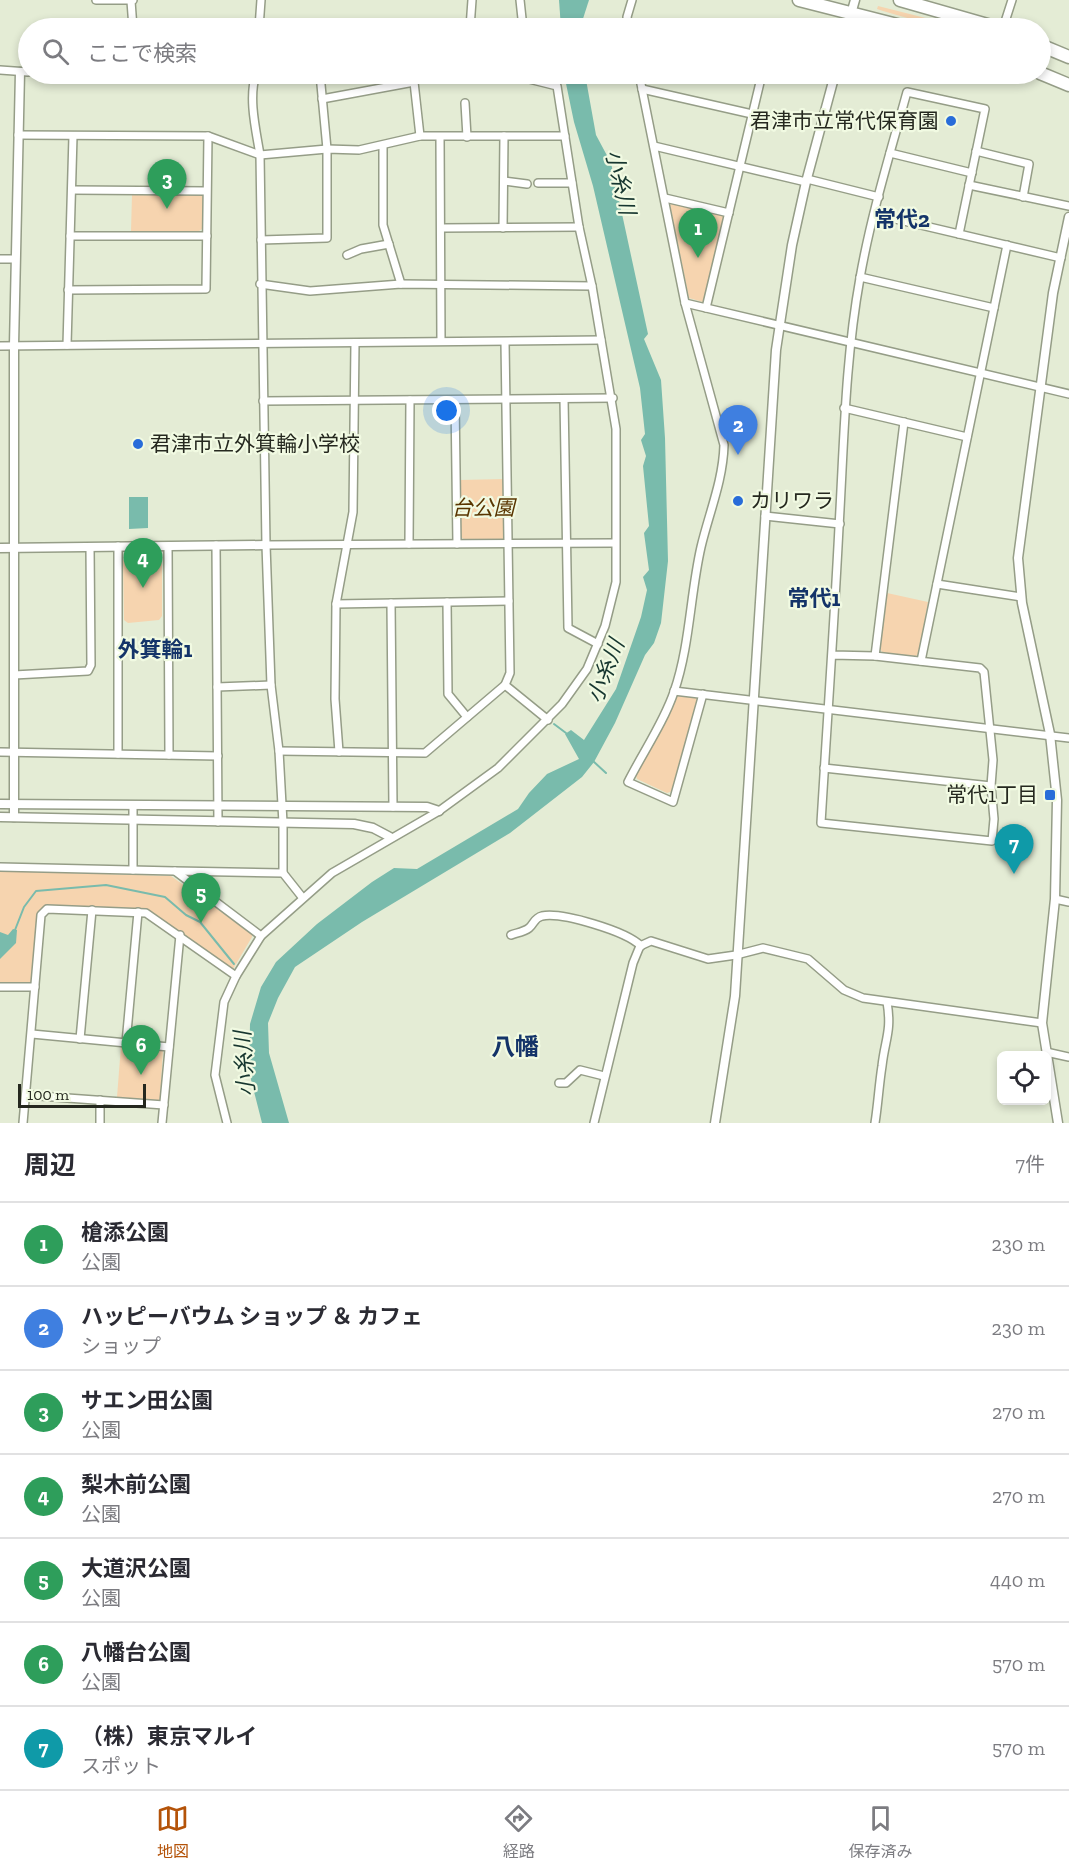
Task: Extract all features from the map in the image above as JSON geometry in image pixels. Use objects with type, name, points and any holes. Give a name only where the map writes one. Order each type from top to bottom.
[{"type":"highway","points":[[799,0],[868,18]]},
{"type":"highway","points":[[900,0],[964,18]]},
{"type":"highway","points":[[1051,49],[1069,57]]},
{"type":"highway","points":[[1051,77],[1069,85]]},
{"type":"street","points":[[96,0],[132,1],[133,18]]},
{"type":"street","points":[[260,18],[261,0]]},
{"type":"street","points":[[471,18],[472,0]]},
{"type":"street","points":[[520,0],[522,18]]},
{"type":"street","points":[[627,18],[632,0]]},
{"type":"street","points":[[850,18],[855,0]]},
{"type":"street","points":[[1004,18],[1012,0]]},
{"type":"street","points":[[0,70],[18,72]]},
{"type":"street","points":[[14,817],[15,259],[18,135],[23,84]]},
{"type":"street","points":[[256,84],[255,124],[261,154],[260,284],[271,686],[279,751],[283,873],[302,897]]},
{"type":"street","points":[[261,240],[327,238],[327,149],[321,84]]},
{"type":"street","points":[[322,99],[403,84]]},
{"type":"street","points":[[414,84],[420,136]]},
{"type":"street","points":[[226,1123],[215,1075],[224,1002],[236,976],[261,936],[302,897],[332,873],[390,837],[439,811],[498,768],[548,720],[587,669],[598,644],[616,582],[618,473],[613,398],[579,227],[557,86],[549,84]]},
{"type":"street","points":[[641,84],[685,303],[724,445],[724,461],[700,549],[695,592],[674,691],[648,748],[628,782],[673,802],[702,694]]},
{"type":"street","points":[[706,308],[760,84]]},
{"type":"street","points":[[715,1123],[735,996],[772,390],[792,245],[806,181],[832,84]]},
{"type":"street","points":[[642,89],[752,114]]},
{"type":"street","points":[[832,655],[875,656],[921,661],[980,668],[984,672],[993,760],[992,842],[821,823],[840,524],[844,408],[850,343],[860,277],[874,214],[907,92],[985,109],[959,234]]},
{"type":"street","points":[[465,103],[467,136]]},
{"type":"street","points":[[18,135],[208,136],[261,154],[327,149],[359,150],[420,136],[565,136]]},
{"type":"street","points":[[67,345],[73,136]]},
{"type":"street","points":[[68,290],[206,289],[208,136]]},
{"type":"street","points":[[503,228],[504,136]]},
{"type":"street","points":[[440,137],[441,341]]},
{"type":"street","points":[[382,146],[383,225],[401,284]]},
{"type":"street","points":[[654,146],[879,197]]},
{"type":"street","points":[[976,151],[1029,164],[1023,197]]},
{"type":"street","points":[[890,153],[972,173]]},
{"type":"street","points":[[504,181],[526,184]]},
{"type":"street","points":[[538,183],[572,183]]},
{"type":"street","points":[[969,185],[1069,207]]},
{"type":"street","points":[[72,190],[206,191]]},
{"type":"street","points":[[665,198],[729,213]]},
{"type":"street","points":[[874,214],[1061,258]]},
{"type":"street","points":[[1046,1051],[1042,1023],[1055,899],[1054,861],[1058,826],[1050,734],[1021,597],[1019,545],[1053,294],[1069,217]]},
{"type":"street","points":[[442,228],[579,227]]},
{"type":"street","points":[[70,236],[207,236]]},
{"type":"street","points":[[347,255],[361,249],[389,244]]},
{"type":"street","points":[[921,661],[1007,245]]},
{"type":"street","points":[[0,260],[15,259]]},
{"type":"street","points":[[860,277],[994,308]]},
{"type":"street","points":[[260,284],[310,291],[401,284],[592,286]]},
{"type":"street","points":[[685,303],[1069,394]]},
{"type":"street","points":[[0,346],[601,340]]},
{"type":"street","points":[[279,751],[425,753],[505,685],[510,673],[505,342]]},
{"type":"street","points":[[339,752],[335,699],[336,604],[353,512],[355,343]]},
{"type":"street","points":[[263,401],[613,398]]},
{"type":"street","points":[[564,399],[568,628],[598,644]]},
{"type":"street","points":[[409,544],[410,400]]},
{"type":"street","points":[[455,400],[457,544]]},
{"type":"street","points":[[844,408],[967,437]]},
{"type":"street","points":[[875,656],[904,422]]},
{"type":"street","points":[[765,516],[840,524]]},
{"type":"street","points":[[0,548],[615,543]]},
{"type":"street","points":[[216,545],[218,822]]},
{"type":"street","points":[[118,546],[118,754]]},
{"type":"street","points":[[168,546],[169,755]]},
{"type":"street","points":[[14,675],[88,671],[91,665],[90,547]]},
{"type":"street","points":[[937,584],[1021,597]]},
{"type":"street","points":[[336,604],[509,601]]},
{"type":"street","points":[[447,602],[448,694],[467,717]]},
{"type":"street","points":[[391,603],[393,807]]},
{"type":"street","points":[[505,685],[548,720]]},
{"type":"street","points":[[217,687],[271,686]]},
{"type":"street","points":[[674,691],[1069,738]]},
{"type":"street","points":[[0,752],[218,756]]},
{"type":"street","points":[[824,768],[991,786]]},
{"type":"street","points":[[0,804],[427,807],[439,811]]},
{"type":"street","points":[[133,870],[134,805]]},
{"type":"street","points":[[0,817],[354,824],[373,828],[390,837]]},
{"type":"street","points":[[0,867],[283,873]]},
{"type":"street","points":[[174,871],[261,936]]},
{"type":"street","points":[[1055,899],[1069,902]]},
{"type":"street","points":[[23,1123],[41,915],[47,909],[146,913],[236,976]]},
{"type":"street","points":[[80,1039],[92,910]]},
{"type":"street","points":[[126,1043],[138,912]]},
{"type":"street","points":[[511,935],[527,930],[536,918],[546,916],[588,922],[631,937],[641,946]]},
{"type":"street","points":[[162,1123],[180,935]]},
{"type":"street","points":[[594,1123],[633,963],[641,946],[651,941],[708,959],[763,948],[808,959],[853,995],[886,1002],[1042,1023]]},
{"type":"street","points":[[0,987],[35,987]]},
{"type":"street","points":[[874,1123],[884,1054],[889,1039],[890,1020],[886,1002]]},
{"type":"street","points":[[32,1034],[169,1047]]},
{"type":"street","points":[[1051,1053],[1069,1057]]},
{"type":"street","points":[[560,1083],[566,1083],[580,1070],[604,1076]]},
{"type":"street","points":[[1051,1082],[1058,1123]]},
{"type":"street","points":[[26,1095],[164,1105]]},
{"type":"street","points":[[100,1100],[100,1123]]},
{"type":"green space","points":[[878,6],[925,18],[908,18],[877,9]]},
{"type":"green space","points":[[199,194],[203,197],[202,229],[199,231],[131,231],[132,195]]},
{"type":"green space","points":[[672,203],[722,214],[725,218],[703,302],[689,298],[670,205]]},
{"type":"green space","name":"台公園","points":[[505,479],[505,540],[465,540],[461,537],[460,480]]},
{"type":"green space","points":[[127,554],[157,554],[162,558],[162,616],[159,620],[128,623],[124,620],[123,561]]},
{"type":"green space","points":[[887,593],[928,602],[919,653],[916,656],[883,653],[880,649]]},
{"type":"green space","points":[[680,695],[696,697],[697,702],[673,791],[667,793],[637,779],[635,773],[649,751],[675,697]]},
{"type":"green space","points":[[0,871],[171,876],[252,934],[252,937],[233,969],[147,910],[44,907],[39,912],[33,981],[0,983]]},
{"type":"green space","points":[[121,1046],[163,1050],[160,1099],[157,1102],[117,1097]]},
{"type":"water","points":[[559,0],[589,0],[583,18],[560,18]]},
{"type":"water","points":[[566,84],[587,84],[596,135],[611,163],[648,334],[644,339],[661,380],[668,561],[661,623],[654,643],[645,655],[615,723],[594,762],[582,777],[510,833],[362,922],[295,967],[278,998],[268,1023],[269,1053],[289,1123],[262,1123],[249,1072],[250,1024],[261,987],[276,962],[317,924],[372,882],[394,868],[417,869],[518,809],[547,774],[579,759],[565,734],[571,730],[584,740],[616,689],[641,617],[647,590],[643,577],[649,570],[644,533],[649,526],[643,466],[646,456],[641,440],[645,434],[640,388],[593,186],[574,122]]},
{"type":"water","points":[[129,497],[148,497],[148,528],[129,529]]},
{"type":"water","points":[[13,929],[17,930],[16,943],[0,959],[0,932],[8,935]]},
{"type":"waterway","points":[[554,724],[566,733]]},
{"type":"waterway","points":[[593,761],[606,773]]},
{"type":"waterway","points":[[15,930],[24,907],[36,891],[106,885],[165,897],[186,915],[200,922],[234,964]]},
{"type":"place","name":"君津市立常代保育園","points":[[951,121]]},
{"type":"place","name":"サエン田公園","points":[[167,209]]},
{"type":"place","name":"槍添公園","points":[[698,258]]},
{"type":"place","name":"君津市立外箕輪小学校","points":[[138,444]]},
{"type":"place","name":"ハッピーバウム ショップ ＆ カフェ","points":[[738,455]]},
{"type":"place","name":"カリワラ","points":[[738,501]]},
{"type":"place","name":"梨木前公園","points":[[143,588]]},
{"type":"place","name":"常代1丁目","points":[[1050,795]]},
{"type":"place","name":"（株）東京マルイ","points":[[1014,874]]},
{"type":"place","name":"大道沢公園","points":[[201,923]]},
{"type":"place","name":"八幡台公園","points":[[141,1075]]},
{"type":"district","name":"常代2","points":[[902,219]]},
{"type":"district","name":"常代1","points":[[814,598]]},
{"type":"district","name":"外箕輪1","points":[[155,649]]},
{"type":"district","name":"八幡","points":[[515,1047]]},
{"type":"water label","name":"小糸川","points":[[621,182]]},
{"type":"water label","name":"小糸川","points":[[605,671]]},
{"type":"water label","name":"小糸川","points":[[244,1064]]}]
